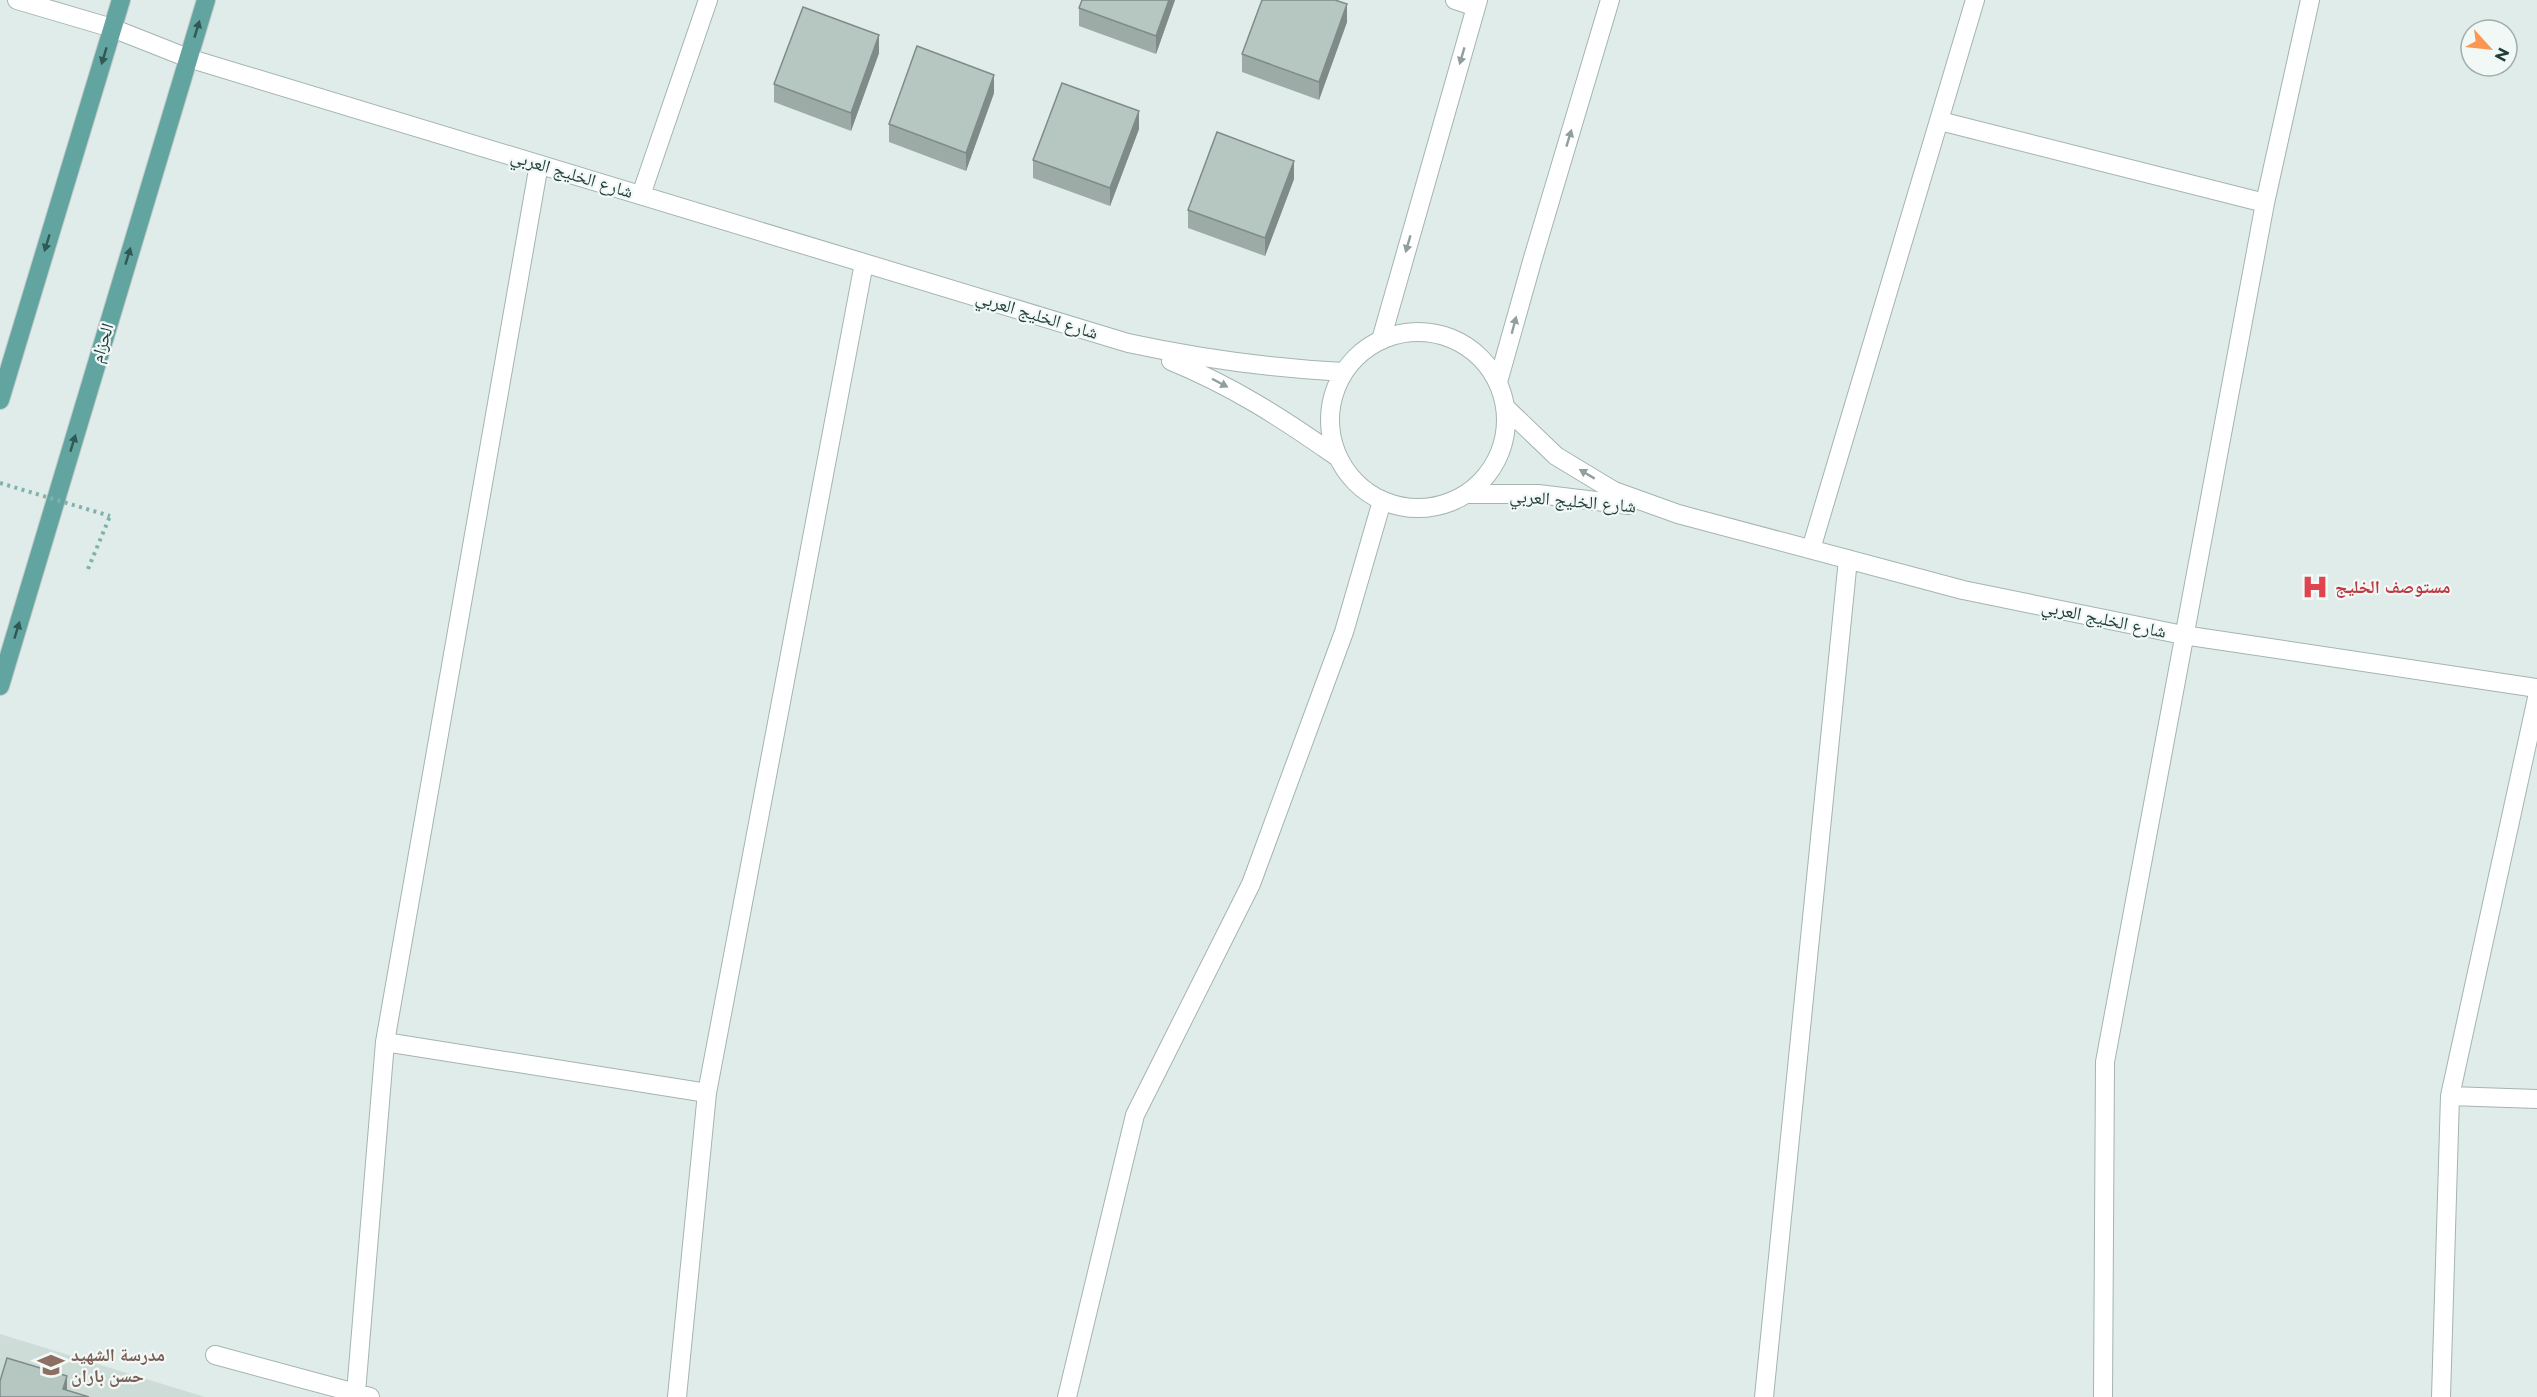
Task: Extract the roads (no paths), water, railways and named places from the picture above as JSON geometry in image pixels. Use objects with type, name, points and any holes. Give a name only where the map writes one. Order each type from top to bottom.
[{"type":"main road","points":[[0,399],[121,0]]},
{"type":"main road","name":"الحزام","points":[[0,686],[206,0]]},
{"type":"street","name":"شارع الخليج العربي","points":[[17,0],[112,28],[188,58],[1128,343],[1201,373],[1271,411],[1336,456],[1355,482],[1382,501],[1411,508],[1441,506],[1468,494],[1491,471],[1504,442],[1507,409],[1498,382],[1478,354],[1449,337],[1415,332],[1381,340],[1361,354],[1344,372],[1333,399],[1330,427],[1336,456]]},
{"type":"street","points":[[641,195],[708,0]]},
{"type":"street","points":[[1381,340],[1477,3],[1455,0]]},
{"type":"street","points":[[1498,382],[1610,0]]},
{"type":"street","points":[[1810,549],[1975,0]]},
{"type":"street","points":[[2103,1397],[2105,1062],[2265,203],[2310,0]]},
{"type":"street","points":[[1940,121],[2265,203]]},
{"type":"street","points":[[215,1355],[363,1395],[385,1042],[539,165]]},
{"type":"street","points":[[677,1397],[707,1093],[864,263]]},
{"type":"street","name":"شارع الخليج العربي","points":[[1128,343],[1220,361],[1271,368],[1344,372]]},
{"type":"street","name":"شارع الخليج العربي","points":[[1507,409],[1556,456],[1614,491],[1678,514]]},
{"type":"street","name":"شارع الخليج العربي","points":[[1468,494],[1538,494],[1609,501],[1678,514],[1963,590],[2183,635],[2537,688]]},
{"type":"street","points":[[1068,1397],[1135,1115],[1251,884],[1344,632],[1382,501]]},
{"type":"street","points":[[1764,1397],[1848,559]]},
{"type":"street","points":[[2441,1397],[2450,1096],[2537,698]]},
{"type":"street","points":[[385,1042],[707,1093]]},
{"type":"street","points":[[2450,1096],[2537,1099]]},
{"type":"place","name":"مستوصف الخليج","points":[[2315,587]]},
{"type":"place","name":"مدرسة الشهيد حسن باران","points":[[51,1365]]}]
